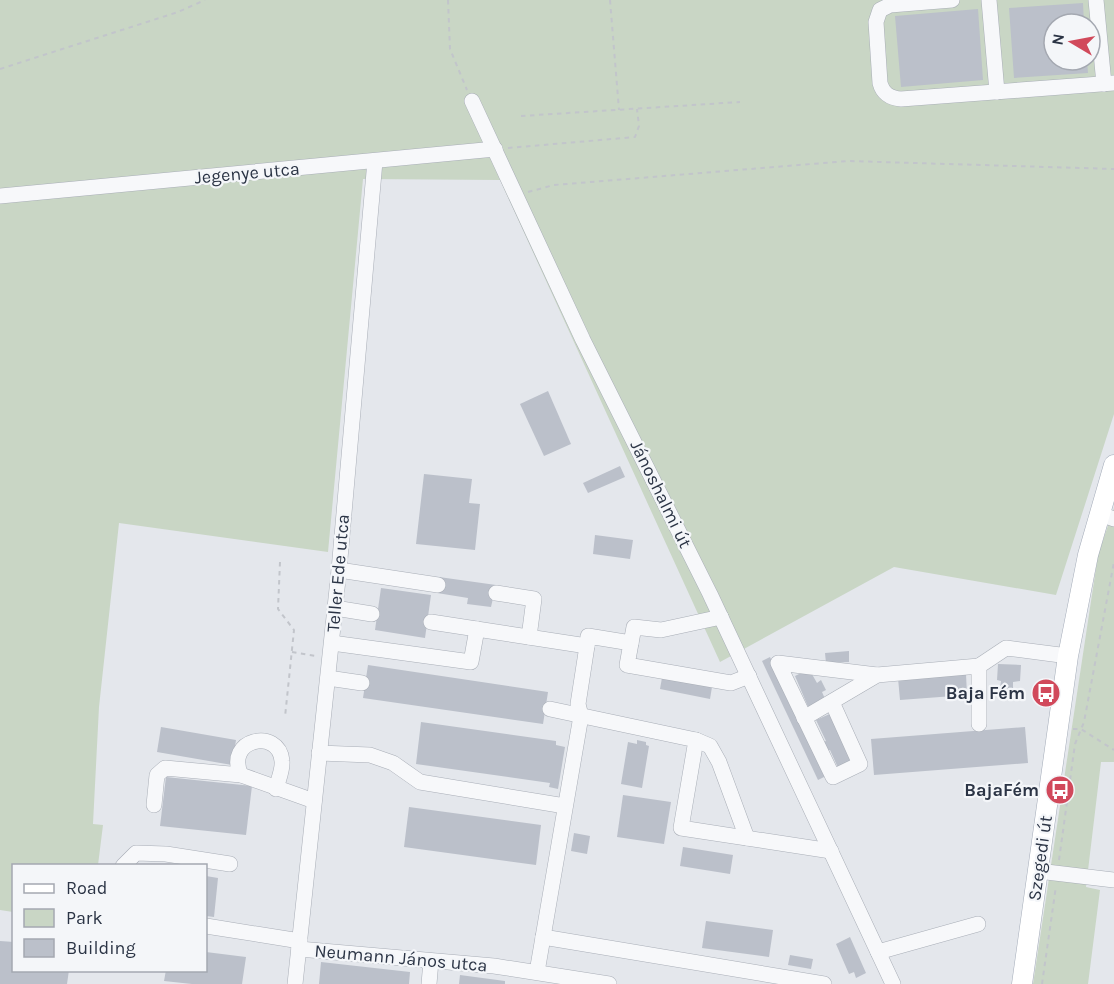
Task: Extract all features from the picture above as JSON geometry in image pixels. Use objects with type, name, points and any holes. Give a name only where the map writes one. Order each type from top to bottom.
[{"type":"main road","name":"Szegedi út","points":[[1022,984],[1048,872],[1059,727],[1068,656],[1088,555],[1107,517],[1114,465]]},
{"type":"street","points":[[952,0],[885,6],[878,13],[876,32],[880,83],[883,91],[890,97],[901,99],[1109,84],[1096,0]]},
{"type":"street","points":[[989,0],[997,92]]},
{"type":"street","name":"Jánoshalmi út","points":[[472,100],[583,340],[721,617],[893,984]]},
{"type":"street","name":"Jegenye utca","points":[[0,196],[375,160],[497,155]]},
{"type":"street","name":"Teller Ede utca","points":[[295,984],[339,570],[375,160]]},
{"type":"street","points":[[339,570],[438,585]]},
{"type":"street","points":[[496,593],[534,599],[528,637]]},
{"type":"street","points":[[335,608],[372,614]]},
{"type":"street","points":[[721,617],[661,630],[634,627],[627,665],[731,682],[749,676]]},
{"type":"street","points":[[431,622],[587,646]]},
{"type":"street","points":[[331,650],[471,662],[477,629]]},
{"type":"street","points":[[537,972],[581,716],[578,704],[588,636],[631,643]]},
{"type":"street","points":[[832,702],[860,765],[833,777],[778,663],[877,675],[979,666],[1006,648],[1068,656]]},
{"type":"street","points":[[979,666],[979,724]]},
{"type":"street","points":[[804,718],[877,675]]},
{"type":"street","points":[[328,678],[362,683]]},
{"type":"street","points":[[550,709],[696,740],[710,746],[719,762],[747,838]]},
{"type":"street","points":[[241,775],[237,760],[244,747],[258,740],[269,742],[278,750],[282,760],[276,789]]},
{"type":"street","points":[[696,740],[681,828],[831,851]]},
{"type":"street","points":[[320,753],[370,755],[393,763],[420,782],[565,806]]},
{"type":"street","points":[[154,804],[157,776],[165,768],[241,775],[315,801]]},
{"type":"street","points":[[125,864],[136,853],[166,854],[230,864]]},
{"type":"street","points":[[1048,872],[1114,880]]},
{"type":"street","points":[[878,952],[978,924]]},
{"type":"street","name":"Neumann János utca","points":[[207,926],[300,945],[537,972],[609,984]]},
{"type":"street","points":[[543,937],[824,984]]},
{"type":"street","points":[[429,984],[431,961]]},
{"type":"path","points":[[0,69],[156,19],[205,0]]},
{"type":"path","points":[[448,0],[450,50],[472,100]]},
{"type":"path","points":[[610,0],[619,110]]},
{"type":"path","points":[[521,116],[740,102]]},
{"type":"path","points":[[497,155],[506,148],[635,137],[639,126],[637,108]]},
{"type":"path","points":[[516,195],[554,186],[848,161],[1114,169]]},
{"type":"path","points":[[280,562],[278,609],[294,630],[285,717]]},
{"type":"path","points":[[1042,984],[1048,872],[1075,744],[1081,729],[1114,562]]},
{"type":"path","points":[[292,652],[331,650]]},
{"type":"path","points":[[1059,727],[1081,729],[1114,750]]},
{"type":"green space","points":[[0,0],[1114,0],[1114,414],[1056,595],[894,567],[720,662],[500,180],[363,179],[328,552],[119,523],[99,707],[93,824],[103,825],[98,864],[12,864],[12,912],[0,910]]},
{"type":"green space","points":[[1114,508],[1114,762],[1101,762],[1086,887],[1100,890],[1088,984],[1033,984],[1098,555]]},
{"type":"building","points":[[1083,3],[1083,12],[1042,12],[1042,72],[1088,73],[1014,78],[1009,8]]},
{"type":"building","points":[[978,9],[983,80],[901,87],[895,16]]},
{"type":"building","points":[[548,391],[571,444],[544,456],[520,404]]},
{"type":"building","points":[[620,466],[625,477],[588,493],[583,483]]},
{"type":"building","points":[[424,474],[472,479],[469,503],[480,504],[475,550],[416,544]]},
{"type":"building","points":[[595,535],[633,540],[630,559],[593,554]]},
{"type":"building","points":[[439,577],[496,585],[491,607],[467,604],[468,598],[437,593]]},
{"type":"building","points":[[381,588],[431,595],[425,638],[375,630]]},
{"type":"building","points":[[849,651],[849,662],[826,663],[825,653]]},
{"type":"building","points":[[770,657],[826,776],[818,780],[762,661]]},
{"type":"building","points":[[998,664],[1021,665],[1020,681],[1013,682],[1013,689],[1000,688],[1001,681],[997,680]]},
{"type":"building","points":[[368,665],[548,692],[543,724],[363,698]]},
{"type":"building","points":[[809,669],[817,683],[821,680],[826,690],[822,692],[826,701],[809,709],[795,676]]},
{"type":"building","points":[[663,672],[713,681],[710,699],[660,689]]},
{"type":"building","points":[[966,674],[967,695],[900,700],[898,678]]},
{"type":"building","points":[[832,713],[855,762],[839,770],[830,750],[825,752],[821,743],[826,741],[816,720]]},
{"type":"building","points":[[421,722],[556,741],[556,745],[565,747],[558,789],[549,787],[550,783],[416,764]]},
{"type":"building","points":[[161,727],[236,740],[232,765],[157,752]]},
{"type":"building","points":[[1025,727],[1028,763],[874,775],[871,739]]},
{"type":"building","points":[[637,740],[646,742],[649,746],[642,788],[621,784],[628,742],[637,744]]},
{"type":"building","points":[[166,777],[252,786],[246,835],[160,826]]},
{"type":"building","points":[[623,795],[671,802],[664,844],[617,837]]},
{"type":"building","points":[[409,807],[541,825],[536,865],[404,847]]},
{"type":"building","points":[[574,833],[590,836],[587,854],[571,851]]},
{"type":"building","points":[[683,847],[733,855],[730,874],[680,866]]},
{"type":"building","points":[[207,876],[218,878],[214,917],[207,916]]},
{"type":"building","points":[[706,921],[773,930],[769,957],[702,948]]},
{"type":"building","points":[[850,937],[866,973],[856,978],[854,972],[849,974],[836,944]]},
{"type":"building","points":[[0,941],[12,942],[12,972],[69,972],[67,984],[0,984]]},
{"type":"building","points":[[207,952],[246,957],[242,984],[192,984],[164,981],[166,972],[207,972]]},
{"type":"building","points":[[790,955],[813,959],[811,969],[788,965]]},
{"type":"building","points":[[321,962],[410,972],[409,984],[319,984]]},
{"type":"building","points":[[460,975],[505,981],[505,984],[459,984]]},
{"type":"place","name":"Baja Fém","points":[[1046,693]]},
{"type":"place","name":"BajaFém","points":[[1060,790]]}]
